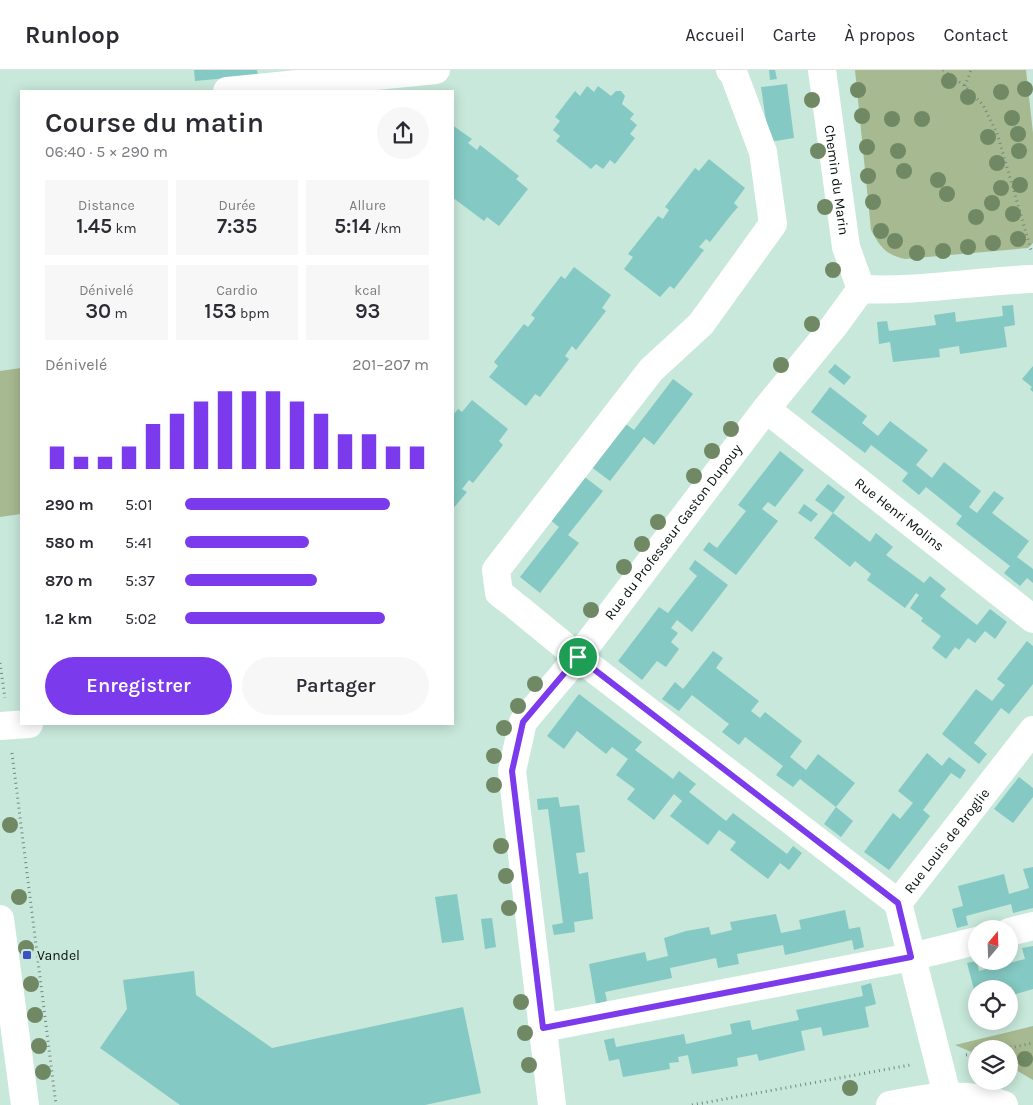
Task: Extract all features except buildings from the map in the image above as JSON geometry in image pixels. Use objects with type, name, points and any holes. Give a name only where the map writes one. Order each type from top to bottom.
[{"type":"street","points":[[237,90],[436,70]]},
{"type":"street","name":"Chemin du Marin","points":[[822,70],[846,247],[861,289]]},
{"type":"street","points":[[737,71],[763,152],[773,224],[701,324],[651,370],[496,570],[499,593],[578,657],[898,903]]},
{"type":"street","points":[[861,289],[896,291],[976,282],[1032,267]]},
{"type":"street","name":"Rue du Professeur Gaston Dupouy","points":[[552,1105],[512,771],[523,722],[578,657],[766,409],[834,326],[861,289]]},
{"type":"street","name":"Rue Henri Molins","points":[[766,409],[1033,619]]},
{"type":"street","name":"Rue Louis de Broglie","points":[[947,1096],[898,903],[1033,730]]},
{"type":"street","points":[[0,919],[24,1105]]},
{"type":"street","points":[[1018,930],[1033,926]]},
{"type":"street","points":[[543,1028],[911,957],[968,942]]},
{"type":"street","points":[[890,1105],[947,1096],[975,1097],[1004,1105]]},
{"type":"path","points":[[943,70],[965,86],[984,105],[997,133],[1032,267]]},
{"type":"path","points":[[965,86],[971,70]]},
{"type":"path","points":[[0,663],[12,725],[56,1105]]},
{"type":"path","points":[[1018,1046],[1033,1043]]},
{"type":"path","points":[[692,1105],[912,1065]]},
{"type":"green space","points":[[855,70],[1026,70],[1033,133],[1033,243],[1028,248],[905,259],[888,253],[884,249],[871,230]]},
{"type":"green space","points":[[20,368],[20,514],[0,517],[0,371]]},
{"type":"green space","points":[[1033,1026],[1033,1080],[1018,1071],[1018,1040],[976,1040]]},
{"type":"green space","points":[[968,1042],[968,1051],[955,1045]]},
{"type":"place","name":"Vandel","points":[[27,955]]},
{"type":"route","points":[[578,657],[898,903],[911,957],[543,1028],[512,771],[523,722],[578,657]]}]
